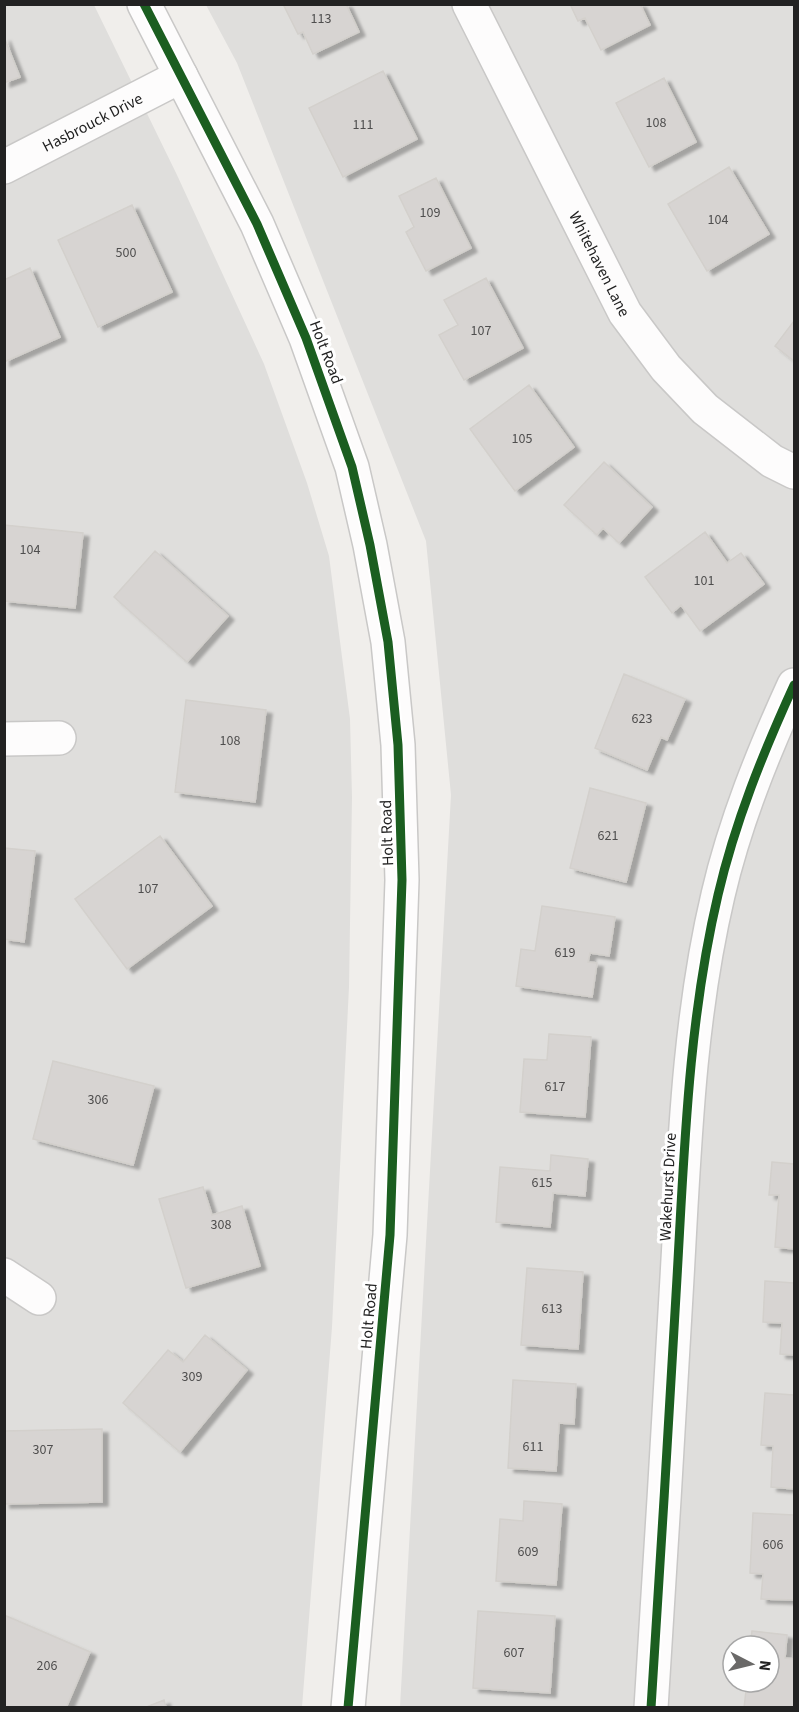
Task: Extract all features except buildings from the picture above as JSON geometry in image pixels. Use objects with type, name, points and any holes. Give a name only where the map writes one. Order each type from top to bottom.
[{"type":"street","name":"Holt Road","points":[[144,4],[257,224],[306,338],[352,467],[370,545],[388,642],[398,746],[402,880],[390,1235],[348,1707]]},
{"type":"street","name":"Whitehaven Lane","points":[[469,4],[624,313],[666,368],[705,409],[772,461],[795,472]]},
{"type":"street","name":"Hasbrouck Drive","points":[[4,167],[181,76]]},
{"type":"street","name":"Wakehurst Drive","points":[[651,1707],[689,1080],[704,963],[718,894],[739,822],[766,748],[795,685]]},
{"type":"street","points":[[4,740],[60,738]]},
{"type":"street","points":[[4,1275],[39,1298]]},
{"type":"shaded area","points":[[5,5],[94,5],[177,175],[264,364],[307,483],[329,556],[350,719],[352,797],[349,987],[332,1327],[302,1707],[5,1708]]},
{"type":"shaded area","points":[[206,5],[794,5],[794,1707],[400,1707],[451,795],[426,541],[237,63]]},
{"type":"cycle path","points":[[144,4],[257,224],[306,338],[352,467],[370,545],[388,642],[398,745],[402,880],[390,1235],[348,1708]]},
{"type":"cycle path","points":[[651,1708],[688,1094],[699,994],[718,895],[741,814],[771,736],[794,685]]}]
